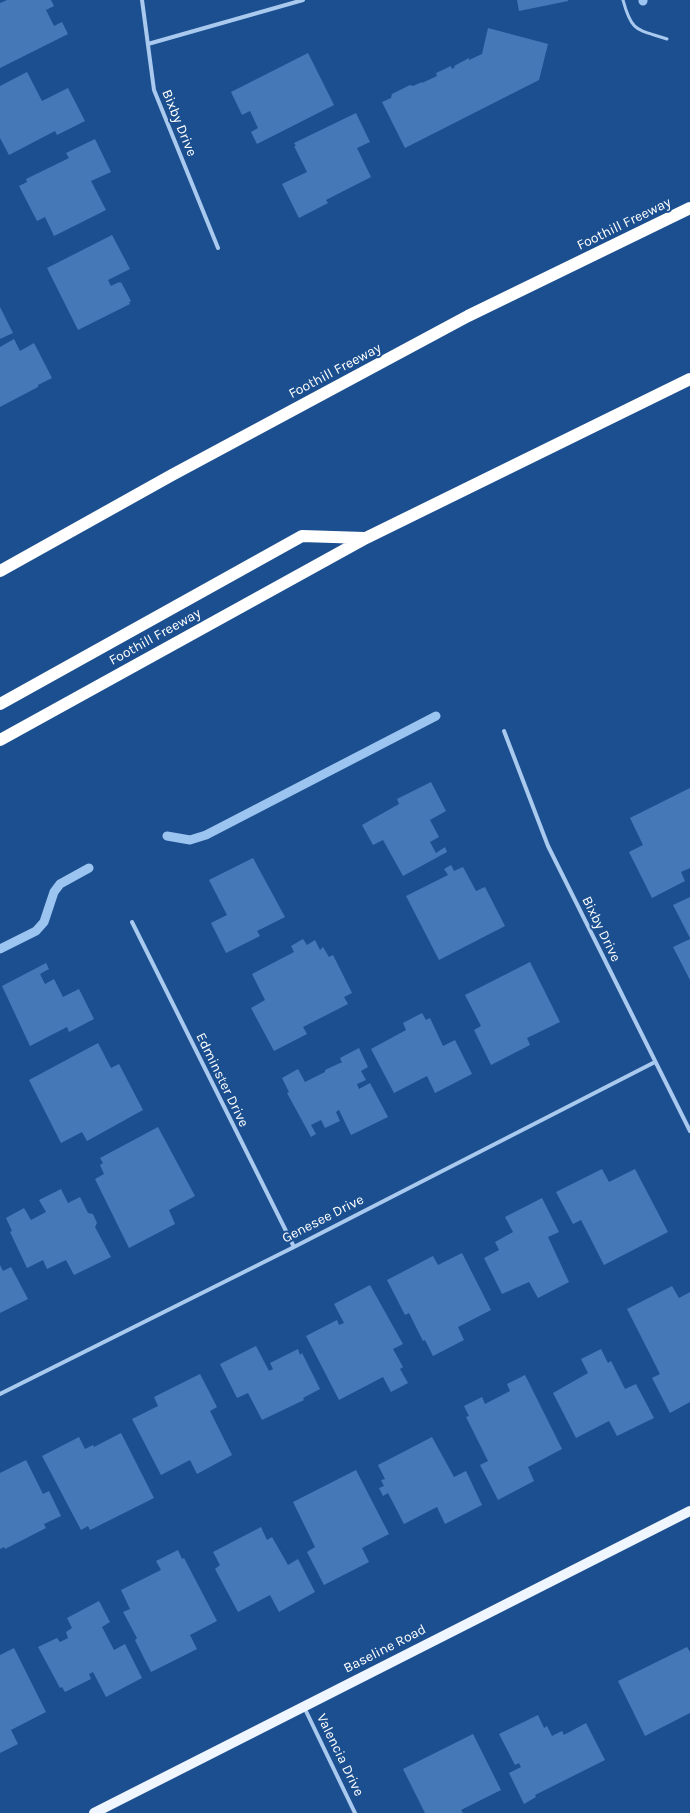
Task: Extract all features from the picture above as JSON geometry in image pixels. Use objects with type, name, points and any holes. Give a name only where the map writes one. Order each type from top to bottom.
[{"type":"highway","name":"Foothill Freeway","points":[[0,571],[172,475],[468,316],[690,208]]},
{"type":"highway","name":"Foothill Freeway","points":[[0,740],[366,538],[690,379]]},
{"type":"highway","points":[[0,704],[302,536],[366,538]]},
{"type":"main road","name":"Baseline Road","points":[[94,1813],[690,1511]]},
{"type":"street","name":"Bixby Drive","points":[[142,0],[154,90],[218,248]]},
{"type":"street","points":[[148,44],[303,0]]},
{"type":"street","name":"Bixby Drive","points":[[504,731],[548,846],[690,1132]]},
{"type":"street","name":"Edminster Drive","points":[[132,922],[294,1247]]},
{"type":"street","name":"Genesee Drive","points":[[0,1394],[294,1247],[655,1062]]},
{"type":"street","name":"Valencia Drive","points":[[304,1706],[355,1813]]},
{"type":"lane","points":[[623,0],[628,18],[635,28],[667,39]]},
{"type":"building","points":[[7,0],[51,0],[54,6],[46,10],[54,26],[62,22],[68,34],[0,68],[0,3]]},
{"type":"building","points":[[517,0],[568,0],[568,1],[519,11]]},
{"type":"building","points":[[488,28],[548,44],[539,80],[405,148],[382,102],[391,98],[392,94],[410,85],[413,86],[422,83],[437,76],[436,73],[451,66],[452,69],[455,67],[454,66],[469,58],[469,60],[482,54]]},
{"type":"building","points":[[308,53],[334,105],[257,144],[251,132],[258,128],[250,111],[242,115],[231,92]]},
{"type":"building","points":[[27,72],[42,101],[68,88],[85,121],[57,135],[55,131],[9,155],[0,138],[0,86]]},
{"type":"building","points":[[356,113],[370,142],[357,148],[371,177],[326,200],[328,203],[299,218],[282,184],[307,172],[294,146],[296,146],[294,143]]},
{"type":"building","points":[[95,139],[111,172],[91,181],[106,210],[54,236],[45,217],[37,221],[19,186],[27,182],[26,179],[69,158],[66,153]]},
{"type":"building","points":[[112,235],[130,269],[108,280],[111,286],[121,282],[131,301],[129,302],[130,304],[78,330],[47,268]]},
{"type":"building","points":[[0,307],[13,333],[0,339]]},
{"type":"building","points":[[14,339],[20,351],[34,343],[52,378],[0,407],[0,347]]},
{"type":"building","points":[[431,782],[446,811],[430,820],[439,837],[430,842],[436,853],[445,847],[447,852],[403,876],[383,840],[373,845],[362,825],[399,804],[397,799]]},
{"type":"building","points":[[690,788],[690,868],[681,872],[685,881],[652,898],[629,852],[643,845],[630,818]]},
{"type":"building","points":[[253,858],[285,917],[257,931],[260,936],[226,953],[211,923],[227,915],[209,880]]},
{"type":"building","points":[[451,865],[454,871],[463,867],[476,891],[485,887],[505,926],[439,960],[406,896],[448,875],[444,869]]},
{"type":"building","points":[[690,897],[690,938],[673,905]]},
{"type":"building","points":[[303,939],[307,945],[315,940],[320,950],[323,947],[329,957],[333,955],[352,993],[344,997],[348,1004],[303,1027],[307,1034],[274,1051],[251,1008],[265,1000],[252,974],[294,952],[291,946]]},
{"type":"building","points":[[690,939],[690,980],[673,947]]},
{"type":"building","points":[[530,962],[560,1022],[527,1038],[530,1045],[491,1065],[474,1030],[481,1026],[465,995]]},
{"type":"building","points":[[46,963],[49,969],[40,974],[45,984],[54,979],[63,997],[79,989],[94,1019],[69,1032],[67,1027],[30,1046],[2,986]]},
{"type":"building","points":[[422,1013],[426,1020],[430,1018],[443,1046],[455,1040],[472,1074],[435,1093],[427,1076],[394,1093],[371,1049],[406,1030],[403,1023]]},
{"type":"building","points":[[98,1043],[111,1068],[119,1064],[143,1110],[87,1141],[82,1132],[61,1143],[29,1080]]},
{"type":"building","points":[[359,1048],[368,1067],[361,1071],[366,1080],[357,1084],[359,1089],[370,1083],[388,1117],[351,1135],[339,1110],[336,1112],[340,1121],[325,1128],[321,1120],[311,1125],[316,1134],[311,1137],[287,1093],[289,1092],[282,1078],[298,1069],[305,1082],[325,1072],[325,1070],[342,1063],[340,1058]]},
{"type":"building","points":[[158,1127],[195,1196],[169,1210],[175,1224],[129,1248],[95,1179],[104,1174],[100,1165],[103,1163],[100,1158]]},
{"type":"building","points":[[602,1169],[609,1182],[635,1169],[668,1232],[604,1265],[581,1220],[573,1224],[556,1192]]},
{"type":"building","points":[[61,1189],[68,1203],[80,1197],[88,1213],[93,1214],[97,1223],[95,1227],[111,1257],[74,1275],[66,1260],[47,1269],[43,1260],[27,1268],[10,1232],[12,1231],[6,1218],[24,1208],[31,1220],[46,1212],[39,1200]]},
{"type":"building","points":[[542,1198],[559,1232],[548,1237],[569,1282],[538,1298],[529,1282],[502,1294],[484,1258],[499,1250],[495,1242],[513,1232],[505,1217]]},
{"type":"building","points":[[462,1253],[491,1310],[458,1327],[464,1340],[433,1356],[425,1340],[423,1341],[409,1313],[405,1315],[387,1280],[433,1256],[438,1265]]},
{"type":"building","points":[[0,1265],[3,1271],[11,1267],[28,1299],[0,1313]]},
{"type":"building","points":[[370,1285],[403,1344],[393,1349],[403,1367],[400,1369],[408,1383],[391,1392],[383,1377],[339,1400],[306,1336],[337,1320],[339,1325],[344,1323],[334,1304]]},
{"type":"building","points":[[672,1286],[679,1298],[690,1292],[690,1402],[670,1413],[652,1378],[660,1374],[627,1309]]},
{"type":"building","points":[[256,1346],[269,1371],[273,1369],[270,1363],[298,1349],[300,1355],[302,1353],[320,1389],[303,1398],[304,1400],[262,1420],[248,1393],[237,1398],[220,1364]]},
{"type":"building","points":[[601,1349],[608,1363],[611,1361],[625,1389],[636,1384],[654,1418],[617,1436],[609,1421],[576,1438],[553,1393],[588,1373],[581,1359]]},
{"type":"building","points":[[200,1374],[217,1407],[210,1411],[232,1455],[197,1474],[190,1460],[161,1475],[132,1419],[158,1406],[154,1397]]},
{"type":"building","points":[[525,1375],[562,1449],[528,1467],[534,1481],[498,1500],[480,1465],[488,1461],[466,1417],[469,1416],[464,1406],[482,1397],[485,1404],[510,1391],[507,1384]]},
{"type":"building","points":[[121,1433],[154,1498],[90,1530],[88,1526],[81,1530],[42,1456],[79,1437],[85,1449],[93,1445],[94,1447]]},
{"type":"building","points":[[432,1437],[454,1477],[466,1471],[482,1505],[445,1524],[437,1507],[404,1524],[388,1493],[383,1496],[379,1488],[384,1486],[381,1480],[385,1479],[378,1465]]},
{"type":"building","points":[[26,1460],[43,1494],[49,1491],[61,1516],[44,1524],[46,1528],[5,1549],[4,1547],[0,1549],[0,1473]]},
{"type":"building","points":[[356,1470],[389,1534],[362,1548],[369,1562],[324,1585],[307,1552],[315,1547],[293,1502]]},
{"type":"building","points":[[261,1527],[267,1540],[272,1537],[288,1565],[298,1559],[315,1592],[279,1612],[270,1595],[238,1612],[215,1569],[220,1565],[213,1552]]},
{"type":"building","points":[[178,1550],[182,1559],[184,1558],[217,1621],[190,1635],[197,1649],[151,1672],[135,1640],[137,1638],[123,1612],[130,1609],[121,1590],[161,1570],[156,1561]]},
{"type":"building","points":[[99,1601],[110,1622],[102,1627],[114,1650],[125,1644],[142,1678],[106,1697],[93,1672],[89,1674],[91,1679],[65,1692],[62,1687],[60,1688],[38,1647],[57,1638],[60,1642],[68,1638],[66,1632],[72,1628],[67,1618]]},
{"type":"building","points":[[687,1647],[690,1652],[690,1713],[645,1736],[618,1681]]},
{"type":"building","points":[[14,1648],[46,1712],[11,1730],[18,1744],[0,1753],[0,1655]]},
{"type":"building","points":[[538,1715],[544,1728],[547,1726],[552,1736],[562,1731],[564,1735],[586,1723],[605,1760],[535,1795],[536,1797],[524,1804],[509,1773],[521,1767],[519,1763],[515,1765],[499,1734]]},
{"type":"building","points":[[473,1734],[501,1790],[461,1810],[463,1813],[425,1813],[403,1769]]},
{"type":"waterway","points":[[167,836],[190,840],[206,835],[436,716]]},
{"type":"waterway","points":[[0,949],[36,931],[44,922],[54,892],[60,884],[89,868]]}]
